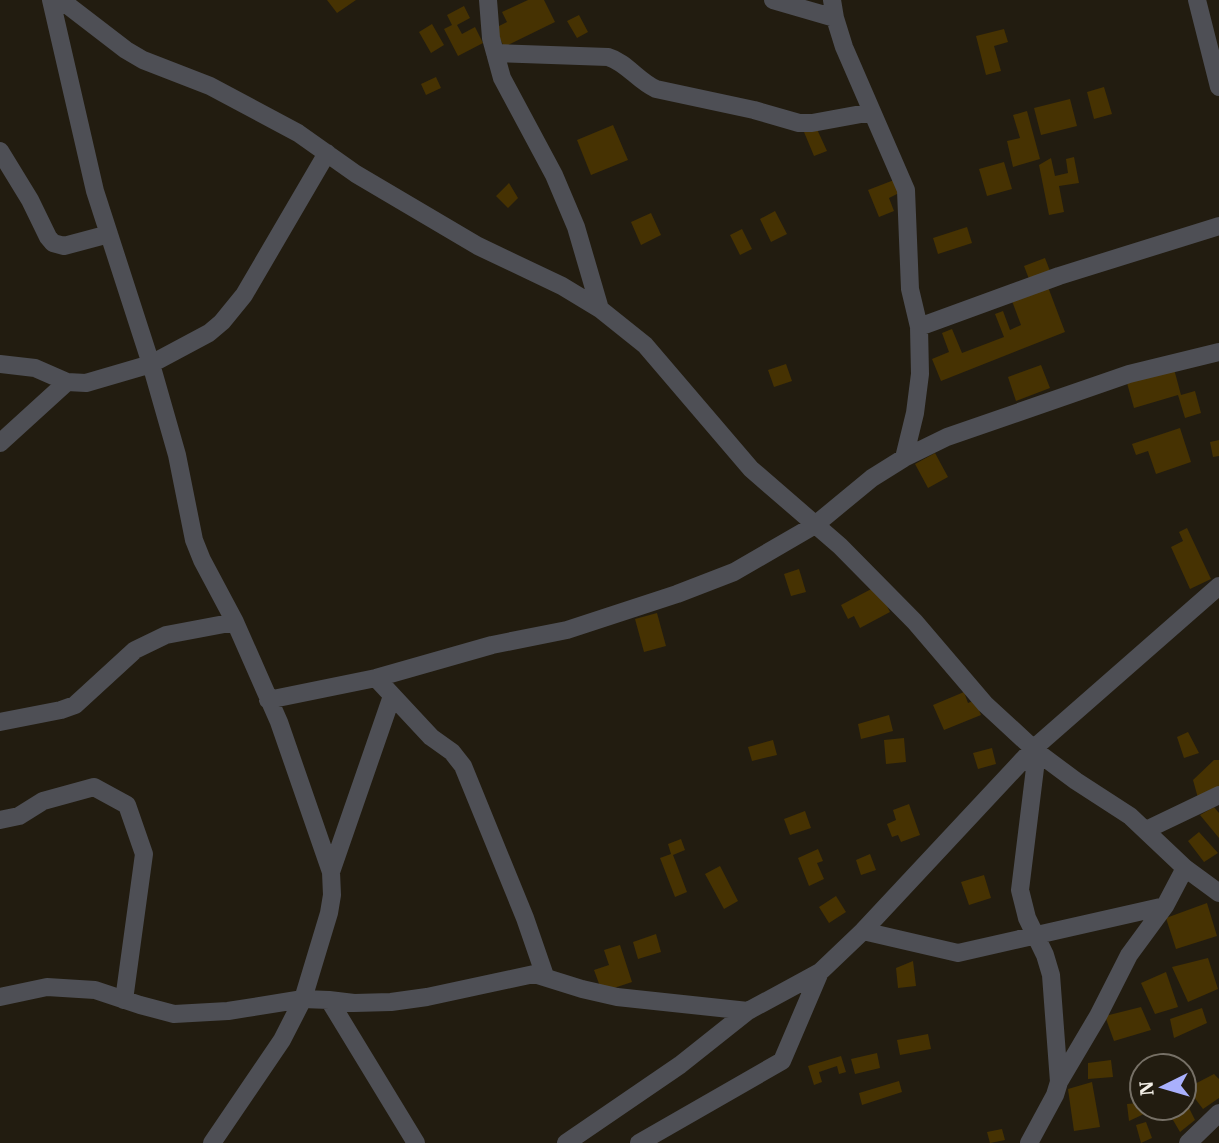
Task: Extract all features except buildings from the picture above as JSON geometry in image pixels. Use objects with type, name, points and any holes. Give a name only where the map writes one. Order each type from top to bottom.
[{"type":"street","points":[[51,0],[95,191],[151,364],[177,455],[194,540],[235,622],[279,722],[331,872],[332,895],[329,913],[303,999],[282,1040],[212,1143]]},
{"type":"street","points":[[61,0],[143,60],[210,86],[298,132],[355,174],[478,246],[562,286],[600,309],[645,345],[751,469],[815,525],[915,622],[985,704],[1035,751],[1076,782],[1130,816],[1185,868],[1219,893]]},
{"type":"street","points":[[488,0],[491,38],[502,78],[554,176],[576,227],[600,309]]},
{"type":"street","points":[[773,0],[834,9],[844,47],[905,190],[910,289],[919,327],[920,374],[904,458]]},
{"type":"street","points":[[1197,0],[1219,87]]},
{"type":"street","points":[[495,53],[608,57],[615,59],[648,86],[656,89],[754,110],[799,123],[872,112]]},
{"type":"street","points":[[0,151],[30,200],[48,237],[54,243],[64,246],[109,234]]},
{"type":"street","points":[[0,364],[35,368],[67,382],[86,383],[151,364],[209,333],[244,295],[327,153]]},
{"type":"street","points":[[919,327],[1059,276],[1219,226]]},
{"type":"street","points":[[268,700],[376,678],[492,645],[567,630],[677,594],[734,572],[815,525],[872,478],[904,458],[947,437],[1129,374],[1219,352]]},
{"type":"street","points":[[0,443],[67,382]]},
{"type":"street","points":[[566,1143],[680,1065],[748,1011],[820,972],[863,931],[1035,751],[1219,586]]},
{"type":"street","points":[[0,722],[75,705],[135,650],[166,635],[235,622]]},
{"type":"street","points":[[376,678],[431,737],[452,752],[463,766],[525,918],[545,976]]},
{"type":"street","points":[[331,872],[392,696]]},
{"type":"street","points":[[1035,751],[1020,890],[1027,918],[1045,955],[1051,975],[1059,1082]]},
{"type":"street","points":[[0,820],[19,816],[43,801],[94,787],[127,805],[144,854],[124,1000]]},
{"type":"street","points":[[1146,830],[1219,795]]},
{"type":"street","points":[[1029,1143],[1055,1095],[1059,1082],[1098,1016],[1129,955],[1165,906],[1185,868]]},
{"type":"street","points":[[863,931],[958,953],[1165,906]]},
{"type":"street","points":[[639,1143],[782,1061],[820,972]]},
{"type":"street","points":[[0,997],[47,987],[95,990],[174,1014],[228,1011],[303,999],[354,1003],[391,1002],[534,974],[617,997],[748,1011]]},
{"type":"street","points":[[329,1000],[416,1143]]},
{"type":"street","points":[[1188,1143],[1219,1113]]}]
